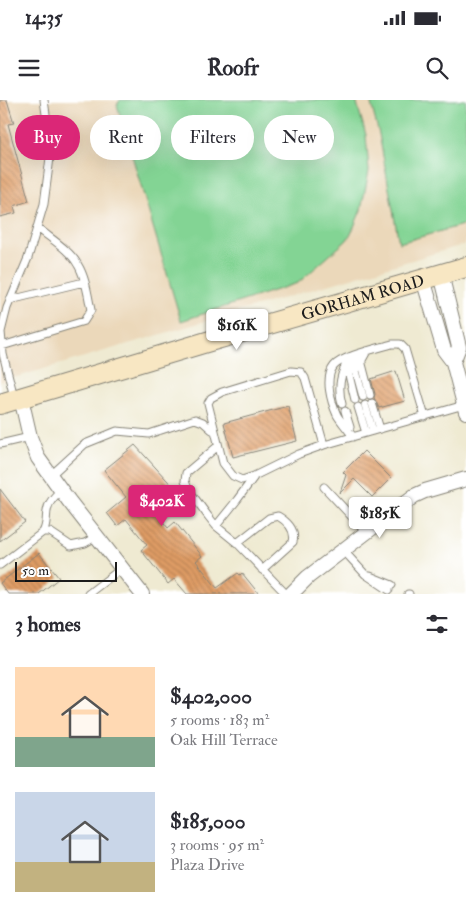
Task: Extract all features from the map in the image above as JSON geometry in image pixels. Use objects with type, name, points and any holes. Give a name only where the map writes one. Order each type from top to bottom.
[{"type":"main road","name":"GORHAM ROAD","points":[[12,401],[466,267]]},
{"type":"street","points":[[432,277],[444,350],[453,362],[465,404]]},
{"type":"street","points":[[12,401],[30,436],[38,458],[50,476],[142,594]]},
{"type":"street","points":[[291,594],[308,577],[400,506],[425,491],[466,479]]},
{"type":"lane","points":[[12,401],[1,349],[3,312],[28,258],[44,204],[51,150],[44,100]]},
{"type":"lane","points":[[1,349],[84,321],[91,310],[78,264],[38,228]]},
{"type":"lane","points":[[10,300],[84,282]]},
{"type":"lane","points":[[353,437],[338,417],[330,392],[329,378],[334,366],[362,353],[392,344],[404,346],[425,417]]},
{"type":"lane","points":[[362,353],[349,370],[349,375],[364,401],[373,431]]},
{"type":"lane","points":[[362,353],[364,401],[373,431]]},
{"type":"lane","points":[[349,358],[339,384],[343,407],[353,437]]},
{"type":"lane","points":[[324,445],[305,378],[300,372],[291,371],[222,392],[211,398],[208,403],[223,463],[233,476],[242,480],[299,454],[324,445],[465,404]]},
{"type":"lane","points":[[50,476],[84,444],[116,431],[149,434],[195,419],[207,424],[214,433]]},
{"type":"lane","points":[[0,444],[30,436]]},
{"type":"lane","points":[[218,446],[188,470],[185,477],[188,489],[216,526],[237,543],[286,594]]},
{"type":"lane","points":[[216,526],[238,500],[254,476]]},
{"type":"lane","points":[[324,487],[366,532]]},
{"type":"lane","points":[[0,565],[43,532],[46,527],[47,508],[61,490]]},
{"type":"lane","points":[[237,543],[269,518],[278,516],[286,522],[294,533],[293,542],[262,570]]},
{"type":"lane","points":[[43,532],[50,532],[70,546],[85,543],[97,536]]},
{"type":"lane","points":[[343,550],[365,574],[388,590]]},
{"type":"lane","points":[[88,594],[122,568]]},
{"type":"lane","points":[[365,574],[370,583],[388,590]]},
{"type":"shaded area","points":[[0,100],[466,100],[466,244],[0,382]]},
{"type":"green space","points":[[120,100],[356,100],[366,135],[369,171],[361,210],[351,234],[346,241],[298,283],[181,321],[133,160],[161,160],[161,115],[120,115],[117,105]]},
{"type":"green space","points":[[370,100],[466,100],[466,224],[399,243],[379,134]]},
{"type":"building","points":[[0,100],[7,100],[14,123],[8,124],[15,150],[15,160],[18,160],[29,201],[14,206],[16,213],[0,217]]},
{"type":"building","points":[[396,371],[405,401],[379,408],[374,398],[375,394],[371,379]]},
{"type":"building","points":[[288,406],[297,441],[233,457],[224,423]]},
{"type":"building","points":[[135,445],[176,490],[153,509],[168,528],[175,522],[202,556],[196,561],[217,588],[238,573],[240,575],[242,573],[259,594],[187,594],[174,579],[168,584],[141,550],[147,545],[126,519],[117,526],[107,513],[126,497],[104,470]]},
{"type":"building","points":[[364,451],[391,478],[372,497],[354,479],[340,493],[346,475],[343,472]]},
{"type":"building","points":[[0,489],[25,522],[0,541]]},
{"type":"building","points":[[39,553],[59,578],[39,594],[8,594],[0,583]]}]
